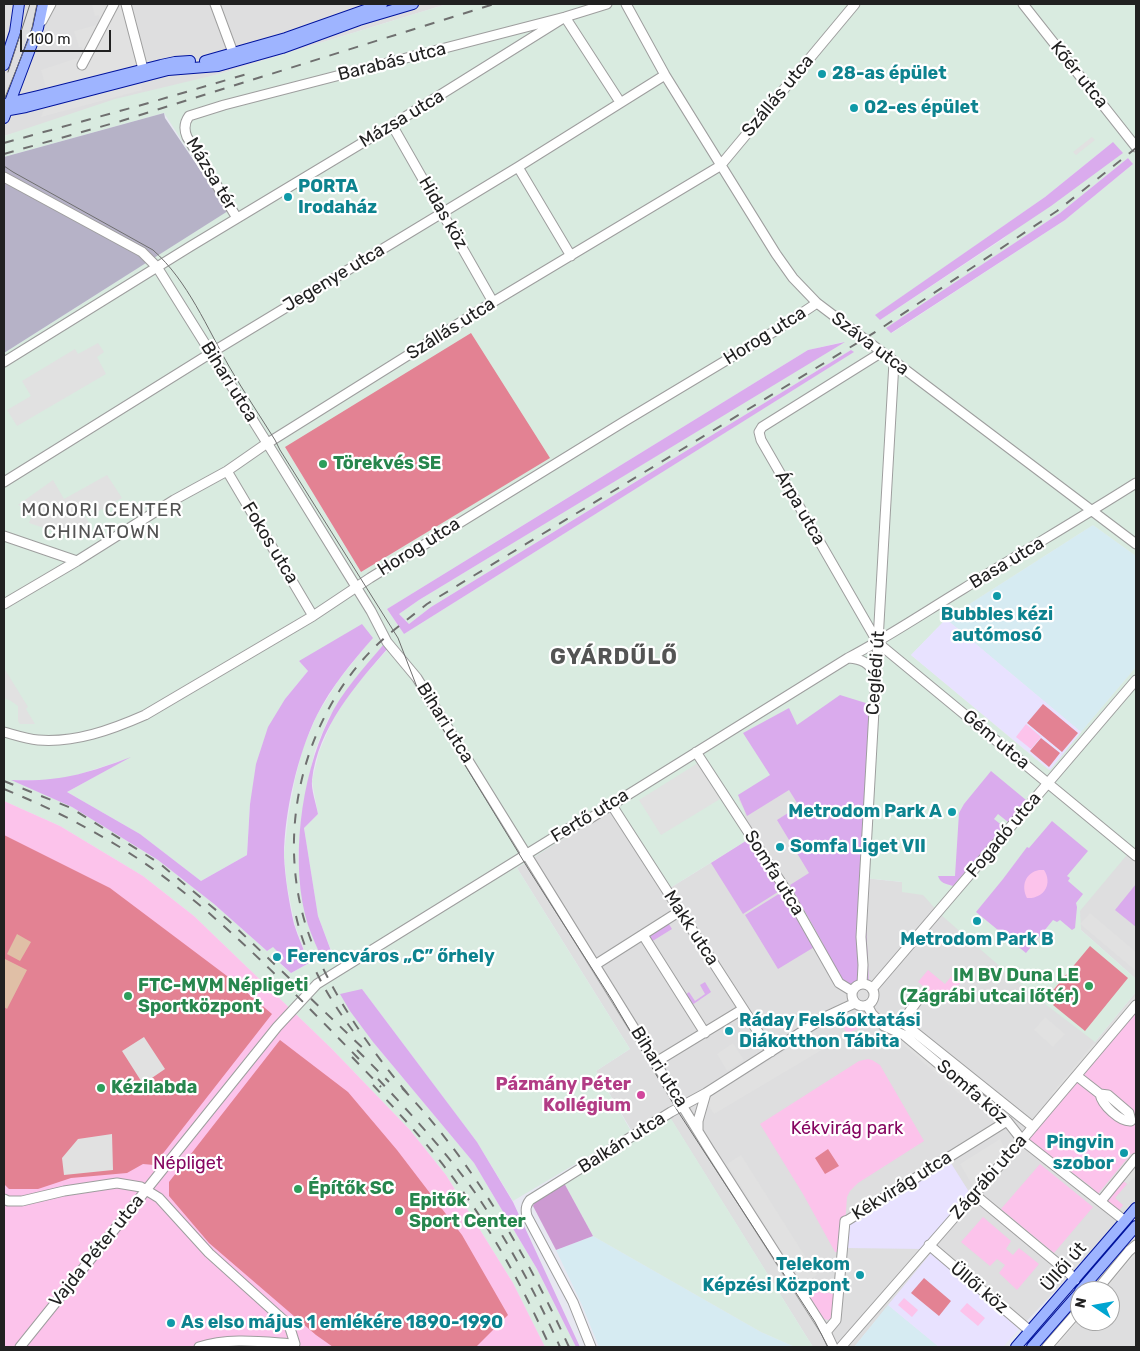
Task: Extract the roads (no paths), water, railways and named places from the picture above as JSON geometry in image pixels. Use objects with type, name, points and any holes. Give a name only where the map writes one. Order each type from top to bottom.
[{"type":"main road","points":[[4,65],[16,25],[19,4]]},
{"type":"main road","points":[[6,109],[38,28],[43,4]]},
{"type":"main road","points":[[6,109],[38,96],[168,70],[207,67],[286,38],[327,27],[356,12],[382,4]]},
{"type":"main road","points":[[356,12],[413,4]]},
{"type":"main road","points":[[6,109],[26,107],[122,79],[143,69],[175,62],[235,57]]},
{"type":"main road","points":[[20,76],[22,86],[38,96]]},
{"type":"main road","name":"Üllői út","points":[[1016,1347],[1136,1208]]},
{"type":"main road","name":"Üllői út","points":[[1089,1281],[1136,1226]]},
{"type":"main road","name":"Üllői út","points":[[1032,1347],[1070,1303]]},
{"type":"street","points":[[38,28],[51,4]]},
{"type":"street","points":[[82,65],[114,4]]},
{"type":"street","points":[[126,4],[143,69]]},
{"type":"street","points":[[215,4],[235,57]]},
{"type":"street","name":"Barabás utca","points":[[185,126],[189,116],[224,105],[528,27],[607,4]]},
{"type":"street","name":"Száva utca","points":[[626,4],[664,75],[780,261],[793,278],[817,303],[1136,544]]},
{"type":"street","name":"Szállás utca","points":[[4,604],[174,500],[227,471],[493,302],[720,166],[855,4]]},
{"type":"street","name":"Kőér utca","points":[[1022,4],[1136,147]]},
{"type":"street","points":[[565,17],[620,102]]},
{"type":"street","name":"Mázsa utca","points":[[237,218],[534,38],[565,17]]},
{"type":"street","points":[[528,27],[534,38]]},
{"type":"street","name":"Jegenye utca","points":[[4,482],[211,353],[518,167],[664,75]]},
{"type":"street","name":"Hidas köz","points":[[392,125],[493,302]]},
{"type":"street","name":"Mázsa tér","points":[[157,267],[237,218],[187,137],[185,126]]},
{"type":"street","points":[[518,167],[571,256]]},
{"type":"street","name":"Bihari utca","points":[[4,177],[142,252],[157,267],[387,642],[417,678],[826,1332]]},
{"type":"street","points":[[4,362],[157,267]]},
{"type":"street","name":"Horog utca","points":[[4,732],[34,739],[59,740],[116,727],[145,715],[313,616],[355,587],[624,421],[775,331],[817,303]]},
{"type":"street","name":"Árpa utca","points":[[878,643],[761,440],[759,432],[762,427],[882,352]]},
{"type":"street","name":"Ceglédi út","points":[[862,984],[861,938],[894,362]]},
{"type":"street","name":"Fokos utca","points":[[227,471],[313,616]]},
{"type":"street","name":"Basa utca","points":[[848,658],[878,643],[1136,483]]},
{"type":"street","points":[[4,536],[77,561]]},
{"type":"street","name":"Gém utca","points":[[878,643],[1136,856]]},
{"type":"street","points":[[848,658],[863,661],[869,665],[875,674]]},
{"type":"street","name":"Fertő utca","points":[[331,974],[848,658]]},
{"type":"street","name":"Fogadó utca","points":[[872,989],[1136,680]]},
{"type":"street","name":"Somfa utca","points":[[696,752],[788,893],[839,983],[852,991]]},
{"type":"street","name":"Makk utca","points":[[611,804],[771,1052]]},
{"type":"street","points":[[595,964],[680,911]]},
{"type":"street","points":[[642,935],[705,1033]]},
{"type":"street","name":"Vajda Péter utca","points":[[20,1347],[292,1010],[317,984],[331,974]]},
{"type":"street","points":[[862,984],[872,989],[873,998],[867,1006],[860,1006],[855,1003],[852,998],[852,991],[856,986],[862,984]]},
{"type":"street","points":[[884,1026],[894,1022],[902,1022],[920,996]]},
{"type":"street","name":"Balkán utca","points":[[591,1347],[573,1302],[528,1216],[526,1210],[527,1203],[825,1017],[855,1003]]},
{"type":"street","name":"Zágrábi utca","points":[[841,1347],[1077,1076],[1133,1016],[1136,1005]]},
{"type":"street","name":"Somfa köz","points":[[867,1006],[884,1026],[904,1035],[1007,1121],[1022,1140],[1125,1221]]},
{"type":"street","points":[[656,1062],[743,1009]]},
{"type":"street","name":"Somfa köz","points":[[902,1022],[1033,1127]]},
{"type":"street","points":[[1077,1076],[1100,1094],[1102,1102],[1123,1120],[1134,1123]]},
{"type":"street","points":[[698,1130],[698,1121],[706,1093]]},
{"type":"street","name":"Kékvirág utca","points":[[826,1332],[836,1320],[845,1221],[1007,1121]]},
{"type":"street","points":[[1101,1201],[1136,1158]]},
{"type":"street","points":[[4,1199],[8,1201],[22,1201],[64,1191],[117,1183],[134,1185],[146,1190],[159,1198],[209,1253],[289,1326],[295,1344],[243,1342],[209,1344],[199,1347]]},
{"type":"street","points":[[974,1194],[1068,1272],[1075,1280]]},
{"type":"street","name":"Üllői köz","points":[[929,1245],[1030,1331]]},
{"type":"street","points":[[1104,1281],[1136,1245]]},
{"type":"street","points":[[1048,1347],[1070,1321]]},
{"type":"street","points":[[826,1332],[833,1347]]},
{"type":"tram line","points":[[8,72],[30,4]]},
{"type":"tram line","points":[[4,100],[31,33],[37,4]]},
{"type":"tram line","points":[[4,166],[153,250],[187,290],[230,368],[398,638],[420,695],[612,1000],[677,1110],[815,1322],[828,1347]]},
{"type":"railway","points":[[4,154],[121,121],[494,4]]},
{"type":"railway","points":[[4,143],[247,74]]},
{"type":"railway","points":[[407,1093],[378,1057],[338,996],[316,953],[308,932],[298,894],[294,855],[296,816],[302,777],[314,739],[331,704],[353,671],[380,642],[427,604],[877,331],[1057,211],[1136,148]]},
{"type":"railway","points":[[4,781],[71,808],[159,863],[228,920],[367,1052]]},
{"type":"railway","points":[[4,789],[84,827],[123,849],[160,874],[238,939],[288,986],[359,1059]]},
{"type":"railway","points":[[296,916],[305,947],[318,976],[353,1031]]},
{"type":"railway","points":[[357,1050],[389,1082]]},
{"type":"railway","points":[[352,1057],[381,1087]]},
{"type":"railway","points":[[378,1079],[441,1149],[476,1194],[521,1269],[560,1347]]},
{"type":"railway","points":[[373,1085],[432,1151],[476,1211],[511,1268],[550,1347]]},
{"type":"railway","points":[[402,1088],[452,1146],[496,1210],[535,1278],[569,1347]]},
{"type":"place","name":"28-as épület","points":[[822,74]]},
{"type":"place","name":"02-es épület","points":[[854,108]]},
{"type":"place","name":"PORTA Irodaház","points":[[288,197]]},
{"type":"place","name":"Törekvés SE","points":[[323,464]]},
{"type":"place","name":"Bubbles kézi autómosó","points":[[997,596]]},
{"type":"place","name":"Metrodom Park A","points":[[952,812]]},
{"type":"place","name":"Somfa Liget VII","points":[[780,847]]},
{"type":"place","name":"Metrodom Park B","points":[[977,921]]},
{"type":"place","name":"Ferencváros „C” őrhely","points":[[277,957]]},
{"type":"place","name":"IM BV Duna LE (Zágrábi utcai lőtér)","points":[[1089,986]]},
{"type":"place","name":"FTC-MVM Népligeti Sportközpont","points":[[128,996]]},
{"type":"place","name":"Ráday Felsőoktatási Diákotthon Tábita","points":[[729,1031]]},
{"type":"place","name":"Kézilabda","points":[[101,1088]]},
{"type":"place","name":"Pázmány Péter Kollégium","points":[[641,1095]]},
{"type":"place","name":"Pingvin szobor","points":[[1124,1153]]},
{"type":"place","name":"Építők SC","points":[[298,1189]]},
{"type":"place","name":"Epitők Sport Center","points":[[399,1211]]},
{"type":"place","name":"Telekom Képzési Központ","points":[[860,1275]]},
{"type":"place","name":"As elso május 1 emlékére 1890-1990","points":[[171,1323]]},
{"type":"district","name":"MONORI CENTER CHINATOWN","points":[[102,522]]},
{"type":"district","name":"GYÁRDŰLŐ","points":[[614,658]]},
{"type":"park label","name":"Kékvirág park","points":[[847,1129]]},
{"type":"park label","name":"Népliget","points":[[188,1164]]}]
